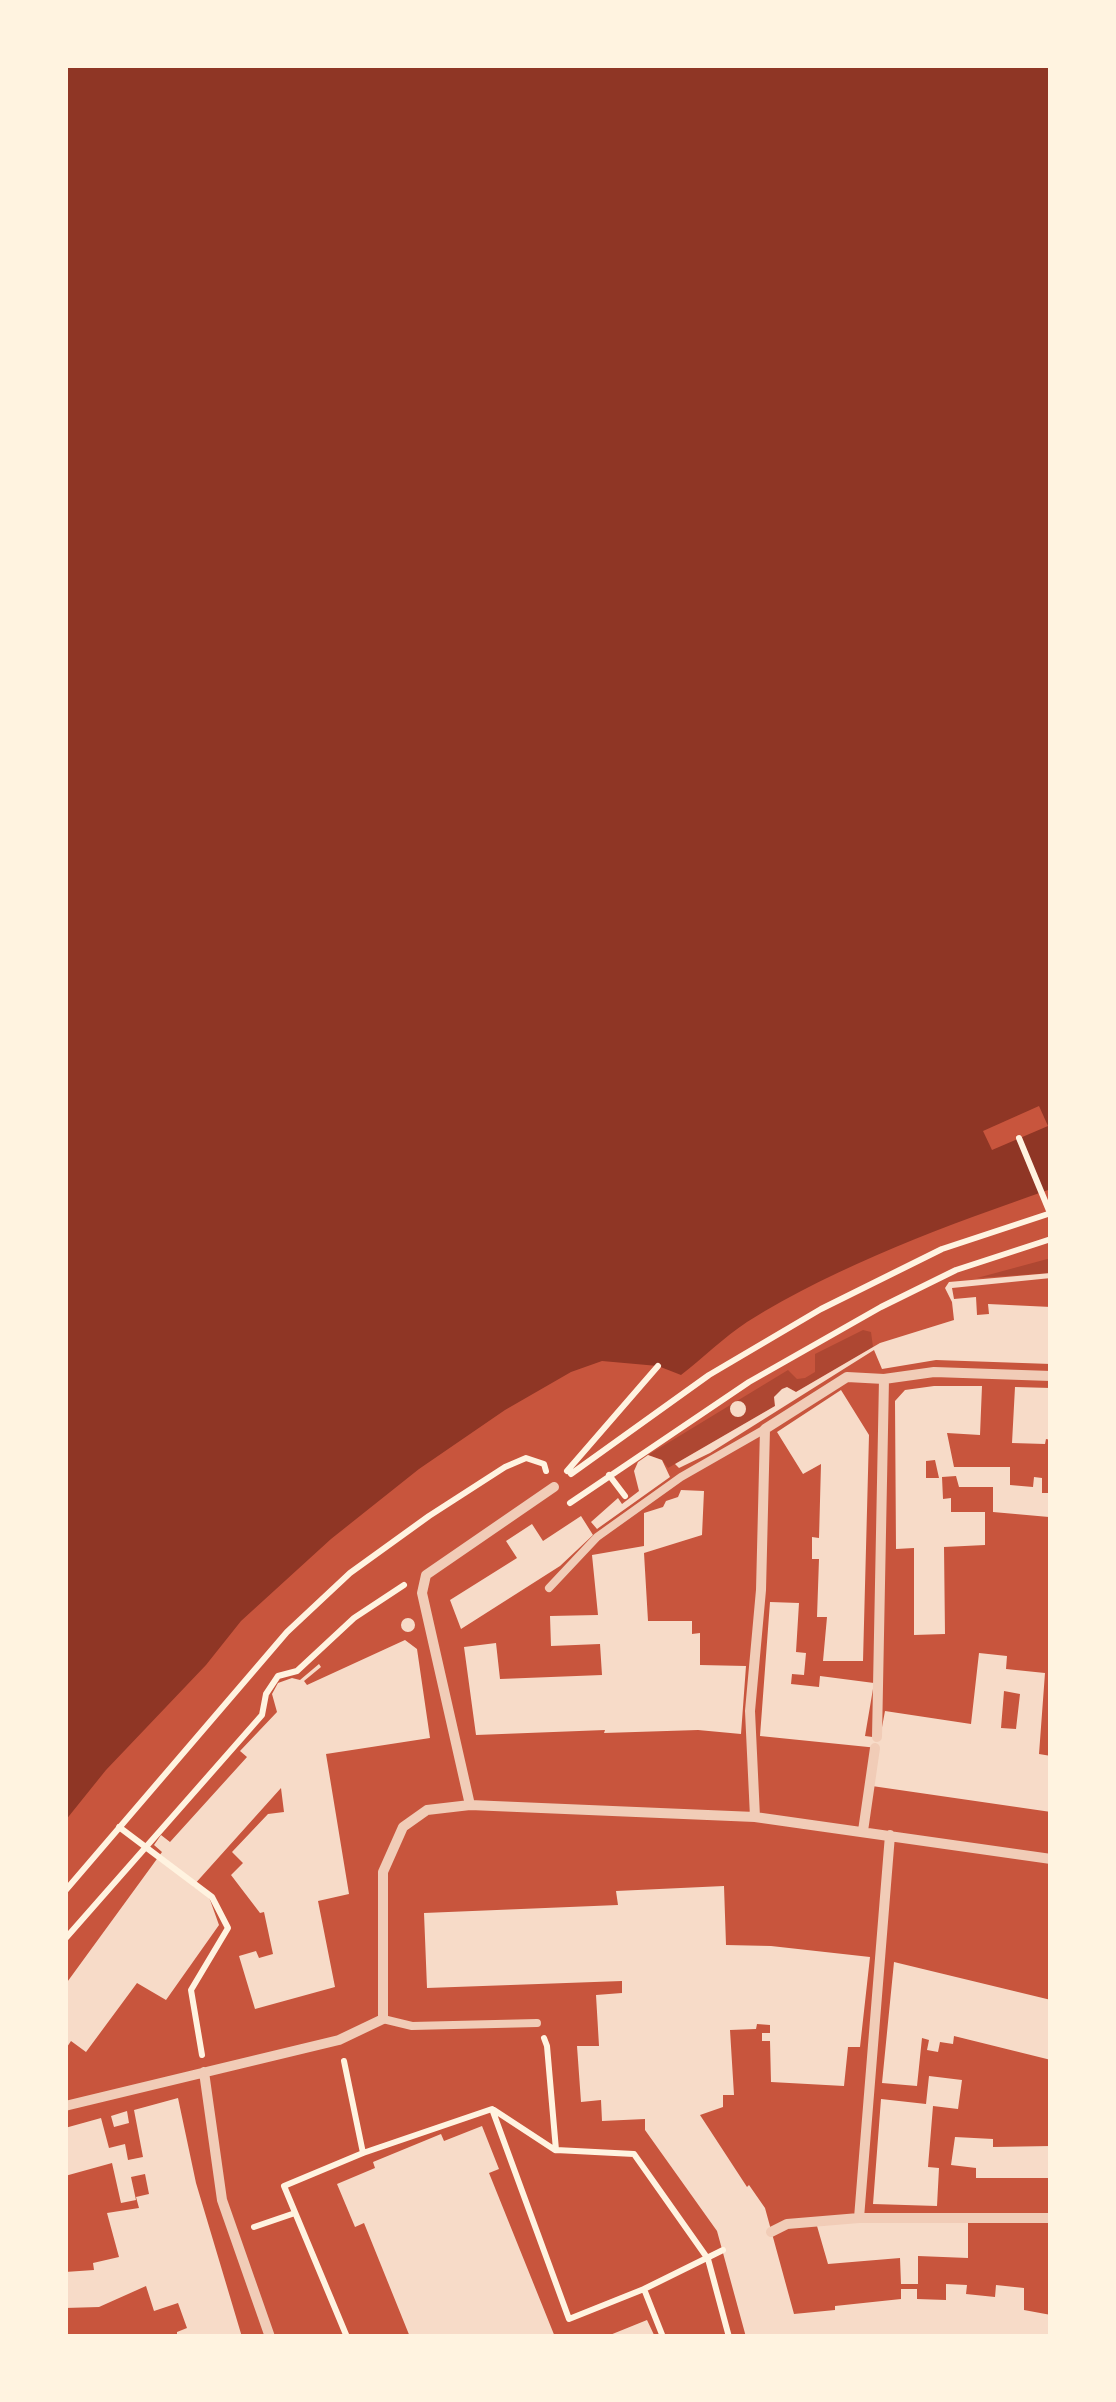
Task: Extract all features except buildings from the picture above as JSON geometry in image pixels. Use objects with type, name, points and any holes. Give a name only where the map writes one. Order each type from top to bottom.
[{"type":"street","points":[[755,1817],[750,1711],[761,1590],[766,1430],[847,1377],[884,1380],[934,1372],[1051,1376]]},
{"type":"street","points":[[862,1831],[876,1743],[884,1380]]},
{"type":"street","points":[[470,1804],[422,1594],[426,1575],[554,1487]]},
{"type":"street","points":[[65,2106],[340,2040],[384,2019],[383,1872],[403,1828],[427,1810],[470,1804],[755,1817],[1051,1858]]},
{"type":"street","points":[[859,2218],[890,1836]]},
{"type":"street","points":[[204,2072],[222,2200],[270,2337]]},
{"type":"street","points":[[771,2232],[787,2224],[859,2218],[1051,2218]]},
{"type":"lane","points":[[549,1588],[597,1538],[681,1477],[766,1430]]},
{"type":"lane","points":[[384,2019],[412,2026],[537,2023]]},
{"type":"path","points":[[554,1487],[709,1374],[821,1310],[942,1248],[1050,1213],[1019,1138]]},
{"type":"path","points":[[65,1891],[287,1632],[350,1573],[429,1516],[504,1467],[526,1458],[544,1464],[554,1487],[558,1512],[750,1382],[881,1307],[956,1270],[1051,1240]]},
{"type":"path","points":[[554,1487],[658,1366]]},
{"type":"path","points":[[608,1475],[626,1496]]},
{"type":"path","points":[[65,1939],[262,1714],[266,1694],[278,1676],[296,1671],[354,1618],[395,1590],[426,1575]]},
{"type":"path","points":[[119,1827],[212,1897],[228,1928],[191,1990],[204,2072]]},
{"type":"path","points":[[537,2023],[547,2046],[556,2150]]},
{"type":"path","points":[[340,2040],[363,2153]]},
{"type":"path","points":[[492,2109],[556,2150],[634,2154],[708,2259],[729,2337]]},
{"type":"path","points":[[347,2337],[284,2186],[363,2153],[492,2109]]},
{"type":"path","points":[[492,2109],[569,2318],[644,2289],[723,2250]]},
{"type":"path","points":[[234,2234],[295,2212]]},
{"type":"path","points":[[644,2289],[663,2337]]},
{"type":"shaded area","points":[[65,65],[1051,65],[1051,1189],[934,1232],[819,1282],[747,1322],[681,1375],[658,1366],[602,1361],[571,1372],[505,1410],[419,1469],[331,1539],[241,1621],[65,1821]]},
{"type":"shaded area","points":[[1051,1258],[1051,1273],[977,1278]]},
{"type":"shaded area","points":[[863,1330],[871,1332],[873,1347],[796,1392],[787,1387],[774,1397],[775,1406],[668,1468],[662,1460],[648,1455],[788,1370],[797,1379],[805,1378],[815,1372],[815,1354]]},
{"type":"pier","points":[[1039,1106],[1048,1126],[992,1150],[983,1131]]}]
